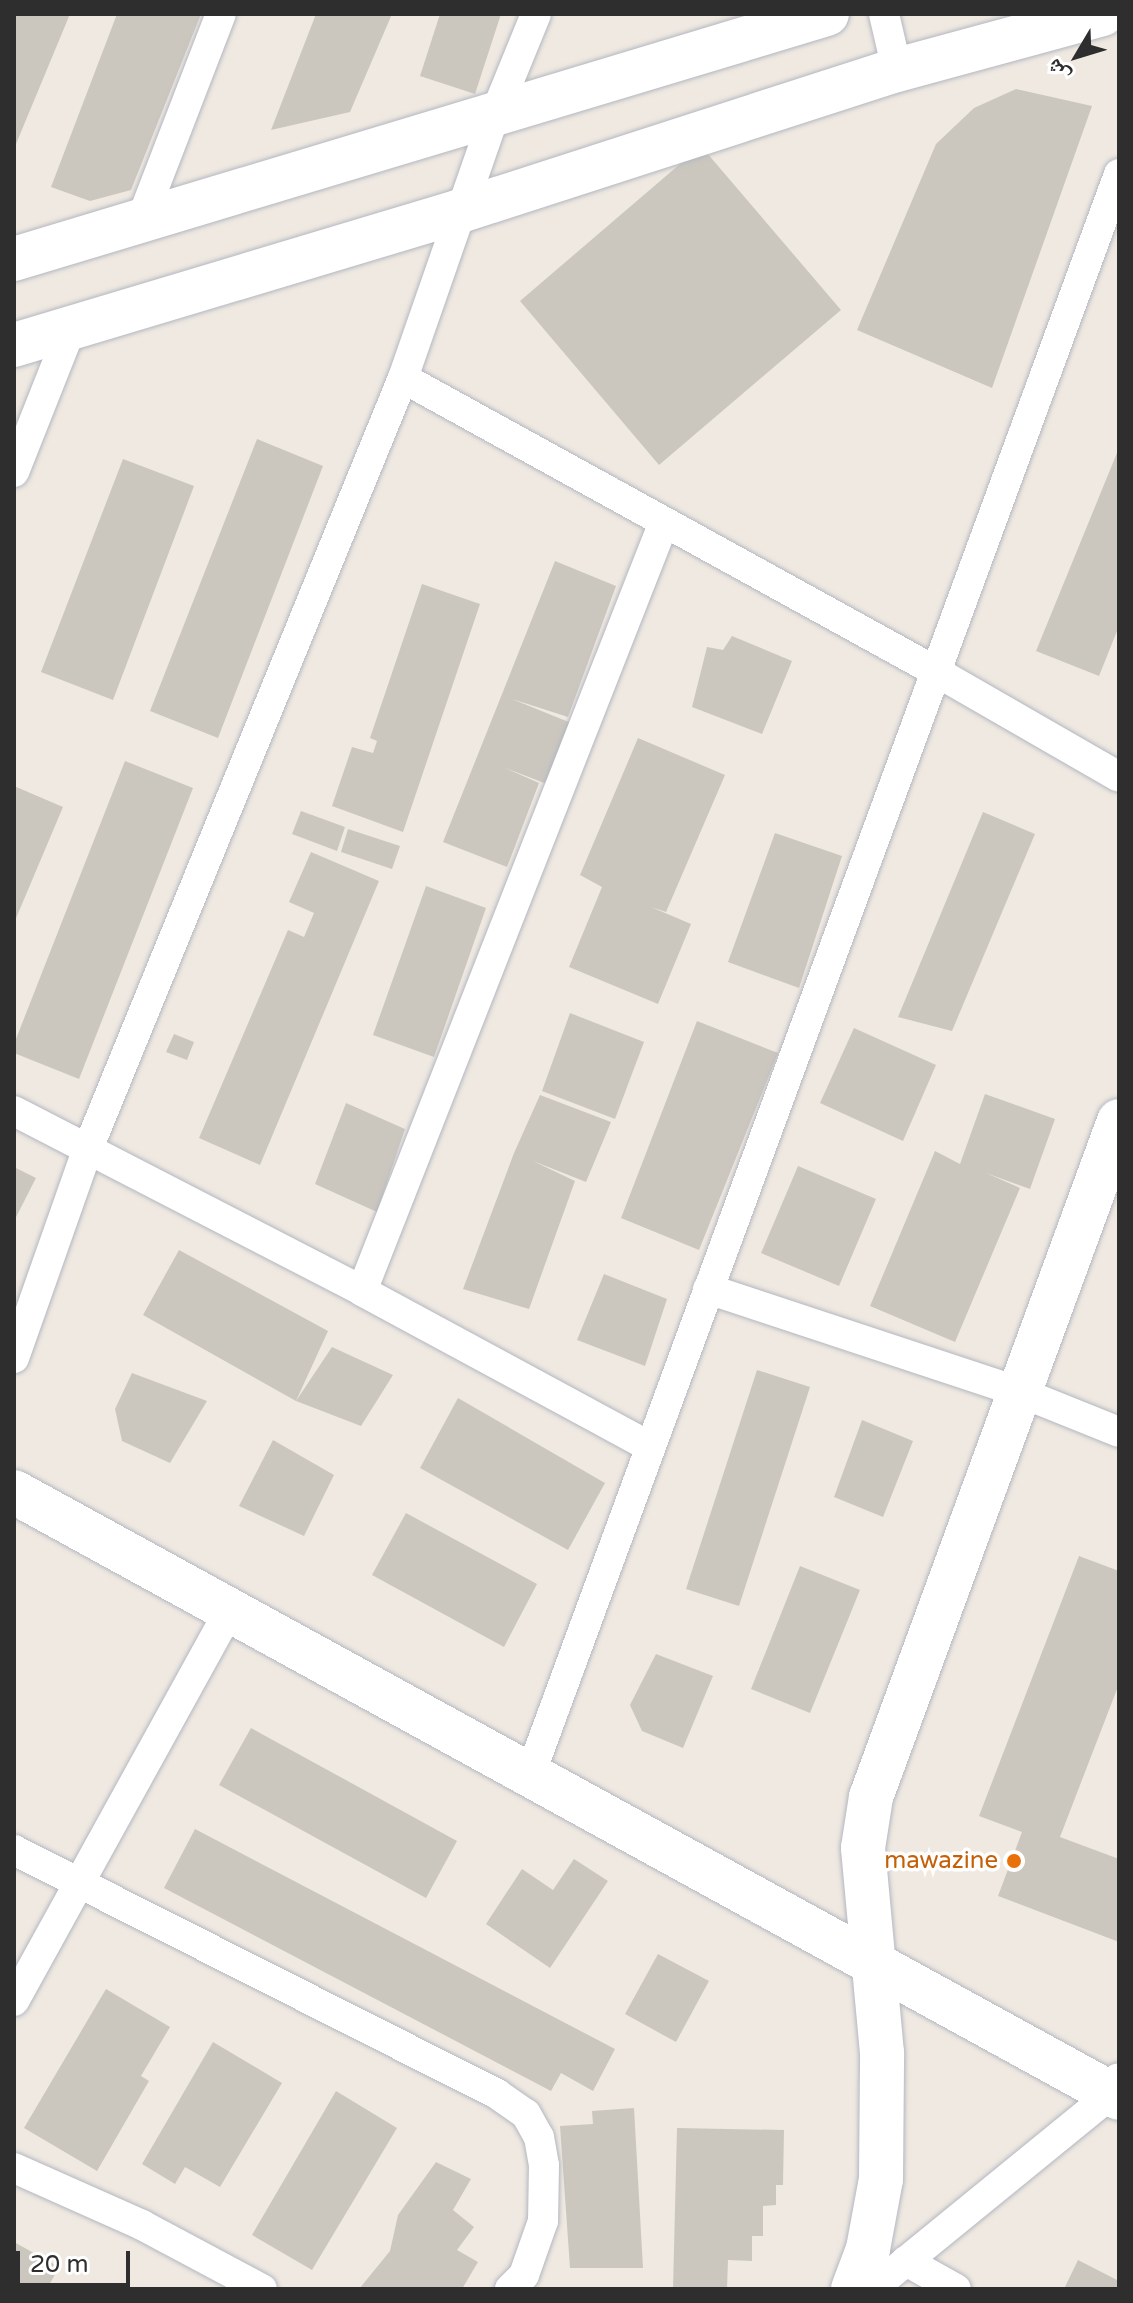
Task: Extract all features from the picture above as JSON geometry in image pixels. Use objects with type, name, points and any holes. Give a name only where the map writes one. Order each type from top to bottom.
[{"type":"street","points":[[141,221],[221,14]]},
{"type":"street","points":[[14,1358],[87,1151],[403,378],[494,117],[536,14]]},
{"type":"street","points":[[14,259],[494,117],[827,14]]},
{"type":"street","points":[[884,14],[897,70]]},
{"type":"street","points":[[14,345],[460,211],[897,70],[1103,14]]},
{"type":"street","points":[[530,1775],[1119,174]]},
{"type":"street","points":[[14,472],[71,328]]},
{"type":"street","points":[[403,378],[935,671],[1119,777]]},
{"type":"street","points":[[362,1291],[664,522]]},
{"type":"street","points":[[14,1111],[362,1291],[650,1447]]},
{"type":"street","points":[[853,2289],[868,2249],[881,2179],[882,2053],[863,1848],[871,1797],[1017,1391],[1119,1121]]},
{"type":"street","points":[[708,1289],[1017,1391],[1119,1432]]},
{"type":"street","points":[[14,1492],[874,1964],[1116,2089],[872,2289]]},
{"type":"street","points":[[14,2001],[230,1610]]},
{"type":"street","points":[[14,1850],[497,2094],[526,2114],[539,2137],[544,2165],[543,2221],[524,2275],[510,2289]]},
{"type":"street","points":[[14,2168],[142,2225],[262,2289]]},
{"type":"street","points":[[906,2261],[956,2289]]},
{"type":"building","points":[[14,14],[70,14],[16,144],[14,143]]},
{"type":"building","points":[[117,14],[201,14],[131,190],[90,201],[51,187]]},
{"type":"building","points":[[316,14],[392,14],[350,112],[271,130]]},
{"type":"building","points":[[440,14],[501,14],[475,94],[420,76]]},
{"type":"building","points":[[1016,89],[1092,106],[992,388],[857,330],[936,144],[974,108]]},
{"type":"building","points":[[701,146],[841,310],[659,465],[520,301]]},
{"type":"building","points":[[257,439],[323,466],[218,738],[150,711]]},
{"type":"building","points":[[1119,448],[1119,626],[1099,676],[1036,651]]},
{"type":"building","points":[[123,459],[194,486],[113,700],[41,672]]},
{"type":"building","points":[[555,561],[616,586],[568,717],[512,699],[576,725],[552,786],[503,767],[539,783],[507,867],[443,842]]},
{"type":"building","points":[[422,584],[480,604],[403,832],[332,806],[352,747],[373,753],[377,741],[370,738]]},
{"type":"building","points":[[732,636],[792,661],[762,734],[692,707],[707,647],[723,650]]},
{"type":"building","points":[[638,738],[725,775],[666,912],[651,907],[691,924],[658,1004],[569,967],[602,887],[580,875]]},
{"type":"building","points":[[125,761],[193,788],[79,1079],[14,1053],[14,1044]]},
{"type":"building","points":[[14,786],[63,807],[14,923]]},
{"type":"building","points":[[301,811],[345,827],[337,851],[292,834]]},
{"type":"building","points":[[983,812],[1035,834],[952,1031],[898,1017]]},
{"type":"building","points":[[348,829],[400,846],[392,869],[341,852]]},
{"type":"building","points":[[775,833],[842,856],[799,988],[728,962]]},
{"type":"building","points":[[311,852],[379,881],[260,1165],[199,1138],[288,930],[304,937],[314,913],[289,902]]},
{"type":"building","points":[[426,886],[486,908],[434,1057],[373,1035]]},
{"type":"building","points":[[570,1013],[644,1042],[615,1119],[542,1091]]},
{"type":"building","points":[[697,1021],[778,1053],[699,1250],[621,1218]]},
{"type":"building","points":[[854,1028],[936,1065],[903,1141],[820,1103]]},
{"type":"building","points":[[174,1034],[194,1042],[187,1060],[166,1052]]},
{"type":"building","points":[[985,1094],[1055,1119],[1030,1189],[986,1173],[1020,1188],[955,1342],[870,1306],[935,1151],[960,1164]]},
{"type":"building","points":[[540,1095],[611,1122],[586,1182],[533,1161],[575,1181],[529,1309],[463,1289],[514,1153]]},
{"type":"building","points":[[346,1103],[405,1129],[377,1212],[315,1184]]},
{"type":"building","points":[[798,1166],[876,1199],[839,1286],[761,1253]]},
{"type":"building","points":[[14,1167],[36,1178],[14,1221]]},
{"type":"building","points":[[179,1250],[328,1331],[296,1401],[143,1315]]},
{"type":"building","points":[[604,1274],[667,1299],[645,1366],[577,1340]]},
{"type":"building","points":[[332,1347],[393,1375],[361,1426],[296,1401]]},
{"type":"building","points":[[757,1370],[810,1387],[739,1606],[686,1589]]},
{"type":"building","points":[[132,1373],[207,1401],[170,1463],[122,1441],[115,1409]]},
{"type":"building","points":[[458,1398],[605,1483],[568,1550],[420,1468]]},
{"type":"building","points":[[862,1420],[913,1441],[883,1517],[834,1497]]},
{"type":"building","points":[[273,1440],[334,1475],[304,1536],[239,1506]]},
{"type":"building","points":[[406,1513],[537,1584],[504,1647],[372,1575]]},
{"type":"building","points":[[1079,1556],[1119,1571],[1119,1684],[1060,1837],[1119,1859],[1119,1942],[998,1896],[1022,1832],[979,1816]]},
{"type":"building","points":[[800,1566],[860,1590],[810,1713],[751,1689]]},
{"type":"building","points":[[656,1654],[713,1676],[683,1748],[642,1731],[630,1705]]},
{"type":"building","points":[[251,1728],[457,1841],[426,1898],[219,1785]]},
{"type":"building","points":[[195,1829],[615,2049],[593,2091],[561,2073],[551,2091],[164,1888]]},
{"type":"building","points":[[574,1859],[608,1881],[550,1968],[486,1924],[522,1869],[553,1890]]},
{"type":"building","points":[[658,1954],[709,1981],[676,2042],[625,2014]]},
{"type":"building","points":[[106,1989],[170,2027],[141,2076],[149,2081],[97,2171],[24,2128]]},
{"type":"building","points":[[213,2042],[282,2083],[220,2187],[185,2167],[175,2184],[142,2164]]},
{"type":"building","points":[[336,2091],[397,2128],[312,2270],[252,2235]]},
{"type":"building","points":[[634,2108],[643,2268],[570,2268],[560,2126],[593,2124],[592,2111]]},
{"type":"building","points":[[677,2128],[784,2130],[783,2185],[776,2185],[776,2205],[763,2206],[763,2236],[752,2236],[752,2261],[728,2260],[727,2289],[673,2289]]},
{"type":"building","points":[[436,2162],[471,2179],[453,2210],[474,2227],[457,2250],[478,2262],[462,2289],[359,2289],[390,2251],[398,2215]]},
{"type":"building","points":[[14,2242],[59,2267],[47,2289],[14,2289]]},
{"type":"building","points":[[1078,2260],[1119,2281],[1119,2289],[1064,2289]]},
{"type":"place","name":"mawazine","points":[[1014,1861]]}]
